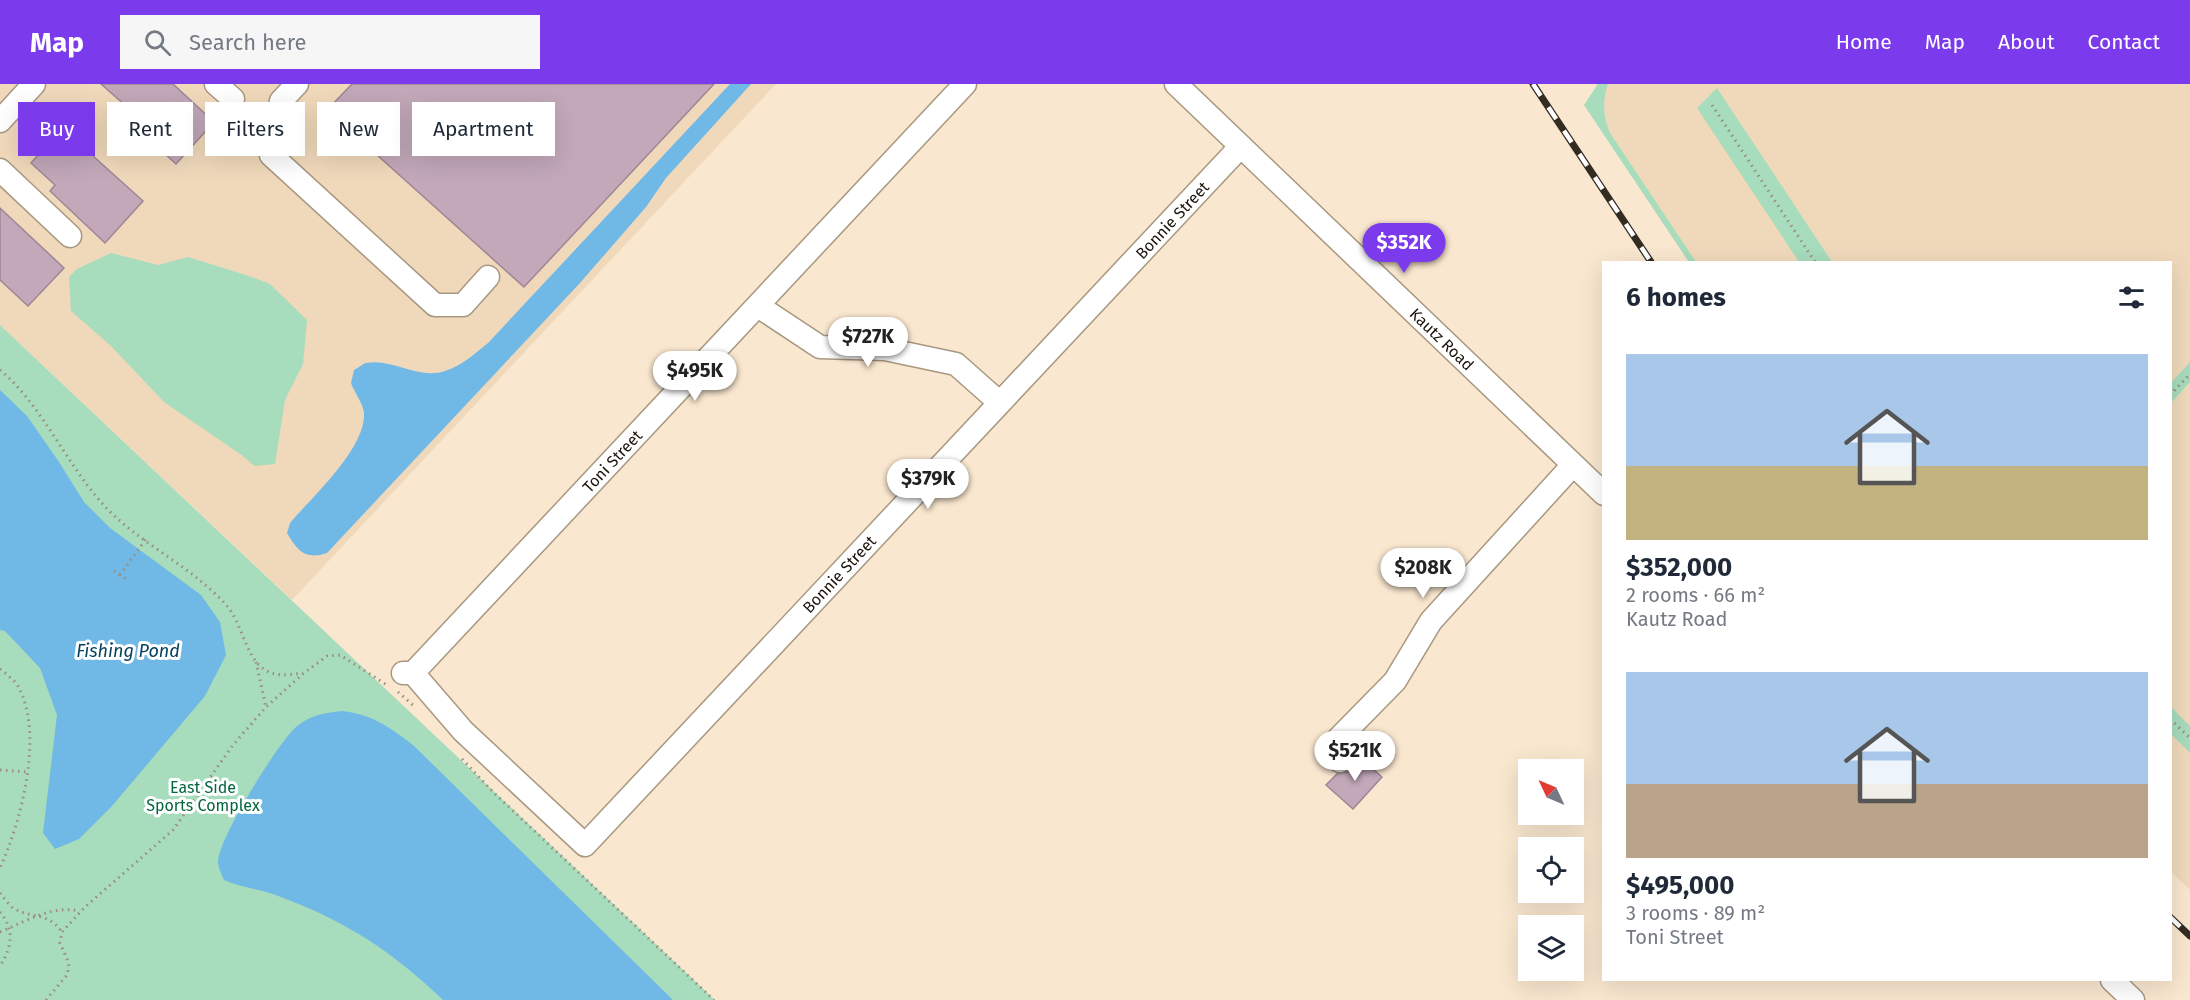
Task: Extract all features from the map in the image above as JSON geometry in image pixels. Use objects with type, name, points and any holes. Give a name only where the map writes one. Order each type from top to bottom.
[{"type":"street","points":[[0,121],[34,84]]},
{"type":"street","points":[[216,84],[233,99]]},
{"type":"street","points":[[297,84],[281,101],[271,155],[435,306],[463,305],[488,277]]},
{"type":"street","name":"Toni Street","points":[[400,680],[758,306],[965,84]]},
{"type":"street","name":"Kautz Road","points":[[1176,84],[1602,492]]},
{"type":"street","name":"Bonnie Street","points":[[400,680],[463,730],[585,845],[1241,146]]},
{"type":"street","points":[[0,170],[70,236]]},
{"type":"street","points":[[758,306],[819,346],[885,348],[956,364],[1000,403]]},
{"type":"street","points":[[1340,761],[1338,739],[1395,681],[1431,621],[1573,465]]},
{"type":"street","points":[[2113,981],[2133,1000]]},
{"type":"path","points":[[1712,105],[1814,261]]},
{"type":"path","points":[[0,370],[19,389],[101,503],[116,517],[197,577],[228,608],[256,662],[266,707]]},
{"type":"path","points":[[2172,393],[2190,374]]},
{"type":"path","points":[[120,575],[146,539]]},
{"type":"path","points":[[114,571],[126,579]]},
{"type":"path","points":[[46,1000],[68,975],[69,966],[60,938],[62,932],[81,911],[172,830],[233,744],[266,707],[304,673],[327,656],[340,655],[400,680],[417,710]]},
{"type":"path","points":[[256,662],[266,672],[280,676],[304,673]]},
{"type":"path","points":[[0,669],[19,687],[31,735],[27,772],[11,843],[0,868]]},
{"type":"path","points":[[2172,721],[2190,738]]},
{"type":"path","points":[[461,758],[492,791],[714,1000]]},
{"type":"path","points":[[0,770],[27,772]]},
{"type":"path","points":[[0,893],[11,906],[24,913],[39,915],[53,921],[62,932]]},
{"type":"path","points":[[0,932],[52,910],[67,908],[81,911]]},
{"type":"path","points":[[0,912],[10,928],[9,951],[0,966]]},
{"type":"shaded area","points":[[0,84],[776,84],[292,600],[0,325]]},
{"type":"shaded area","points":[[1598,84],[2190,84],[2190,890],[2172,873],[2172,261],[1688,261],[1584,105]]},
{"type":"green space","points":[[1598,84],[1608,84],[1604,109],[1610,133],[1695,261],[1688,261],[1584,105]]},
{"type":"green space","points":[[1717,88],[1831,261],[1798,261],[1697,108]]},
{"type":"green space","points":[[111,253],[158,265],[188,257],[249,276],[270,284],[307,320],[303,364],[285,400],[275,464],[254,466],[164,402],[110,345],[71,311],[69,277],[77,269]]},
{"type":"green space","name":"East Side Sports Complex","points":[[0,325],[715,1000],[0,1000]]},
{"type":"green space","points":[[2190,362],[2190,382],[2172,402],[2172,382]]},
{"type":"green space","points":[[2172,708],[2190,726],[2190,753],[2172,735]]},
{"type":"water","points":[[730,84],[751,84],[666,178],[646,207],[580,283],[327,553],[313,556],[299,550],[287,533],[290,523],[348,456],[362,427],[363,409],[351,383],[354,370],[364,364],[376,362],[425,373],[435,373],[451,369],[473,355],[488,343]]},
{"type":"water","name":"Fishing Pond","points":[[0,390],[27,416],[84,502],[110,528],[201,595],[220,622],[226,655],[205,696],[112,806],[79,839],[55,849],[43,833],[57,715],[40,668],[5,631],[0,630]]},
{"type":"water","points":[[342,711],[363,715],[380,722],[413,745],[673,1000],[443,1000],[387,952],[348,928],[281,897],[224,880],[218,862],[228,833],[250,792],[287,736],[301,723],[318,715]]},
{"type":"building","points":[[101,84],[173,84],[192,102],[121,102]]},
{"type":"building","points":[[352,84],[714,84],[524,287],[378,156],[400,156],[400,102],[335,102]]},
{"type":"building","points":[[193,103],[205,114],[205,132],[193,145]]},
{"type":"building","points":[[37,156],[93,156],[143,201],[105,243],[50,191],[55,185],[31,163]]},
{"type":"building","points":[[167,156],[183,156],[176,164]]},
{"type":"building","points":[[0,208],[64,268],[28,306],[0,280]]},
{"type":"building","points":[[1355,753],[1382,777],[1353,809],[1326,785],[1337,774],[1348,772]]},
{"type":"railway","points":[[1533,84],[1650,261]]},
{"type":"railway","points":[[2172,919],[2190,936]]}]
